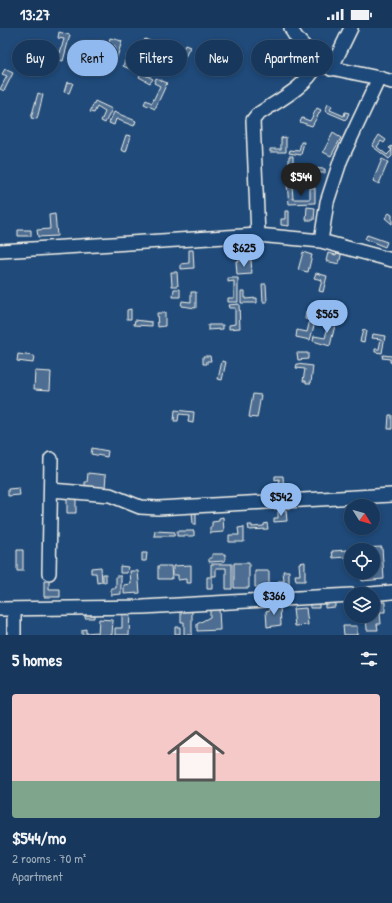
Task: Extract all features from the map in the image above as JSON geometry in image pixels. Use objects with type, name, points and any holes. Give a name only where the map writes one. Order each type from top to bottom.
[{"type":"street","points":[[291,28],[299,40]]},
{"type":"street","points":[[333,65],[351,28]]},
{"type":"street","points":[[321,241],[327,202],[341,159],[386,80],[333,69]]},
{"type":"street","points":[[258,235],[253,120],[257,115],[291,92],[311,76]]},
{"type":"street","points":[[0,251],[258,235],[321,241],[392,260]]},
{"type":"street","points":[[49,573],[51,459]]},
{"type":"street","points":[[51,490],[110,496],[140,507],[158,508],[392,495]]},
{"type":"street","points":[[380,593],[392,592]]},
{"type":"street","points":[[0,610],[143,607],[344,596]]},
{"type":"street","points":[[14,609],[14,635]]},
{"type":"building","points":[[59,32],[70,35],[69,40],[67,40],[63,61],[59,60],[59,53],[64,39],[58,38]]},
{"type":"building","points":[[118,40],[122,41],[118,54]]},
{"type":"building","points":[[187,46],[190,47],[187,53]]},
{"type":"building","points":[[126,58],[126,67],[123,66]]},
{"type":"building","points":[[5,69],[12,72],[4,91],[0,89],[7,76],[2,74]]},
{"type":"building","points":[[147,76],[153,79],[150,83],[139,77]]},
{"type":"building","points":[[156,78],[167,83],[155,109],[144,104],[146,100],[152,103],[160,86],[154,83]]},
{"type":"building","points":[[67,82],[73,83],[69,93],[64,92]]},
{"type":"building","points":[[38,93],[43,95],[37,119],[31,118]]},
{"type":"building","points":[[95,101],[112,109],[105,123],[101,121],[105,112],[97,107],[94,113],[90,112]]},
{"type":"building","points":[[328,104],[332,106],[330,110],[344,116],[345,112],[349,113],[346,120],[325,111]]},
{"type":"building","points":[[317,108],[321,110],[312,126],[300,122],[302,118],[310,121]]},
{"type":"building","points":[[114,112],[136,121],[134,126],[116,119],[114,125],[109,123]]},
{"type":"building","points":[[333,133],[341,138],[331,156],[323,152]]},
{"type":"building","points":[[126,135],[131,136],[126,152],[121,150]]},
{"type":"building","points":[[379,135],[386,140],[384,143],[381,141],[377,147],[387,155],[392,150],[392,156],[389,159],[372,146]]},
{"type":"building","points":[[286,137],[286,152],[270,152],[270,149],[281,149],[281,138]]},
{"type":"building","points":[[301,142],[304,142],[301,155],[289,153],[290,150],[299,151]]},
{"type":"building","points":[[289,156],[293,156],[293,167],[289,167]]},
{"type":"building","points":[[382,159],[388,162],[379,184],[373,181]]},
{"type":"building","points":[[302,168],[325,169],[325,173],[316,173],[316,181],[302,181]]},
{"type":"building","points":[[287,184],[292,184],[293,199],[310,199],[310,188],[315,188],[315,203],[289,204]]},
{"type":"building","points":[[307,207],[315,208],[314,220],[306,220]]},
{"type":"building","points":[[285,211],[289,211],[289,226],[281,225],[281,219],[285,219]]},
{"type":"building","points":[[389,213],[392,215],[392,224],[385,218]]},
{"type":"building","points":[[55,214],[57,236],[38,237],[37,230],[50,229],[49,215]]},
{"type":"building","points":[[18,230],[31,230],[31,236],[18,236]]},
{"type":"building","points":[[367,235],[387,242],[385,247],[365,239]]},
{"type":"building","points":[[338,246],[343,247],[339,264],[326,261],[328,253],[336,255]]},
{"type":"building","points":[[189,250],[193,250],[194,268],[181,269],[181,264],[189,263]]},
{"type":"building","points":[[303,252],[312,255],[308,272],[298,270]]},
{"type":"building","points":[[251,260],[252,274],[237,275],[236,261]]},
{"type":"building","points":[[171,272],[177,272],[178,286],[172,286]]},
{"type":"building","points":[[316,273],[327,276],[323,292],[319,291],[322,280],[314,278]]},
{"type":"building","points":[[228,278],[238,278],[238,302],[228,302],[228,298],[234,298],[234,281],[228,282]]},
{"type":"building","points":[[262,284],[266,284],[267,302],[263,302]]},
{"type":"building","points":[[174,289],[180,289],[180,297],[173,297]]},
{"type":"building","points":[[241,291],[245,291],[245,299],[257,298],[257,303],[241,303]]},
{"type":"building","points":[[191,292],[196,292],[196,308],[181,306],[182,301],[191,302]]},
{"type":"building","points":[[239,304],[240,328],[229,329],[229,325],[235,324],[235,308],[229,308],[228,305]]},
{"type":"building","points":[[131,309],[131,319],[127,319],[127,310]]},
{"type":"building","points":[[306,312],[317,315],[310,340],[296,337],[297,330],[307,332],[310,320],[305,319]]},
{"type":"building","points":[[157,313],[165,313],[165,326],[158,327]]},
{"type":"building","points":[[325,318],[336,321],[330,346],[313,341],[314,336],[325,338],[329,323],[324,322]]},
{"type":"building","points":[[135,320],[152,322],[152,326],[134,325]]},
{"type":"building","points":[[208,325],[223,325],[223,329],[208,330]]},
{"type":"building","points":[[363,330],[366,331],[364,342],[360,341]]},
{"type":"building","points":[[373,334],[385,336],[382,353],[375,352],[375,349],[379,349],[381,339],[372,338]]},
{"type":"building","points":[[297,353],[308,353],[308,359],[298,360]]},
{"type":"building","points":[[18,354],[34,356],[33,363],[17,361]]},
{"type":"building","points":[[383,355],[392,356],[392,363],[390,362],[390,359],[382,358]]},
{"type":"building","points":[[203,356],[210,356],[211,361],[207,361],[207,364],[203,364]]},
{"type":"building","points":[[222,361],[226,362],[222,380],[218,379]]},
{"type":"building","points":[[297,364],[313,366],[311,383],[306,383],[306,381],[303,381],[305,369],[296,368]]},
{"type":"building","points":[[35,371],[51,372],[50,390],[34,389]]},
{"type":"building","points":[[253,394],[261,395],[257,418],[249,417]]},
{"type":"building","points":[[175,410],[194,412],[193,423],[188,422],[189,415],[179,414],[178,421],[174,421]]},
{"type":"building","points":[[389,415],[392,415],[392,429],[388,429]]},
{"type":"building","points":[[92,448],[108,451],[107,457],[91,454]]},
{"type":"building","points":[[88,473],[106,475],[105,488],[85,486]]},
{"type":"building","points":[[275,476],[283,476],[284,493],[276,494],[276,489],[280,489],[279,479],[275,480]]},
{"type":"building","points":[[19,488],[20,495],[8,496],[8,489]]},
{"type":"building","points":[[67,496],[76,496],[76,513],[67,513]]},
{"type":"building","points":[[286,510],[287,521],[274,522],[274,518],[278,518],[278,511]]},
{"type":"building","points":[[192,512],[196,512],[196,524],[193,524]]},
{"type":"building","points":[[223,517],[224,532],[210,533],[212,522],[219,521],[219,518]]},
{"type":"building","points":[[267,523],[268,529],[249,530],[248,525],[252,525],[252,527],[264,526],[264,524]]},
{"type":"building","points":[[244,527],[244,542],[229,542],[229,535],[239,535],[238,528]]},
{"type":"building","points":[[155,531],[175,532],[174,536],[154,536]]},
{"type":"building","points":[[177,531],[194,531],[194,536],[177,536]]},
{"type":"building","points":[[380,547],[382,547],[384,579],[362,581],[362,579],[380,579]]},
{"type":"building","points":[[17,550],[23,550],[23,571],[17,571]]},
{"type":"building","points":[[344,550],[344,557],[333,558],[332,551]]},
{"type":"building","points":[[142,553],[147,553],[146,561],[142,561]]},
{"type":"building","points":[[212,554],[225,554],[225,561],[209,562],[209,558],[212,558]]},
{"type":"building","points":[[305,562],[305,581],[296,581],[295,575],[300,575],[299,563]]},
{"type":"building","points":[[234,563],[249,563],[249,588],[234,588]]},
{"type":"building","points":[[211,564],[232,564],[232,589],[226,589],[226,568],[216,568],[216,576],[211,576]]},
{"type":"building","points":[[191,565],[191,583],[186,583],[186,579],[178,580],[178,575],[173,575],[173,566]]},
{"type":"building","points":[[120,566],[128,567],[127,573],[120,573]]},
{"type":"building","points":[[158,566],[171,566],[172,579],[158,579]]},
{"type":"building","points":[[101,567],[102,582],[97,583],[96,573],[91,573],[91,568]]},
{"type":"building","points":[[130,571],[138,571],[140,593],[124,594],[124,585],[131,584]]},
{"type":"building","points":[[255,571],[269,571],[269,587],[255,587]]},
{"type":"building","points":[[283,571],[289,571],[289,585],[278,586],[278,581],[284,581]]},
{"type":"building","points":[[103,574],[106,574],[106,582],[103,582]]},
{"type":"building","points":[[116,576],[121,576],[121,594],[111,595],[111,588],[116,588]]},
{"type":"building","points":[[207,577],[212,577],[212,589],[207,589]]},
{"type":"building","points":[[44,581],[49,581],[49,589],[60,589],[60,597],[44,597]]},
{"type":"building","points":[[380,602],[385,602],[385,612],[380,612]]},
{"type":"building","points":[[310,603],[319,603],[319,608],[310,608]]},
{"type":"building","points":[[335,603],[335,607],[325,608],[325,604]]},
{"type":"building","points":[[280,605],[281,625],[267,627],[266,611],[270,610],[270,606]]},
{"type":"building","points":[[210,608],[219,609],[220,630],[197,631],[197,624],[210,617]]},
{"type":"building","points":[[306,608],[308,625],[295,626],[293,609]]},
{"type":"building","points":[[181,610],[192,610],[192,635],[184,635],[184,622],[181,622]]},
{"type":"building","points":[[380,612],[381,624],[377,624],[378,630],[367,630],[366,623],[380,623]]},
{"type":"building","points":[[122,613],[130,613],[129,635],[115,635],[115,628],[122,628]]},
{"type":"building","points":[[85,614],[94,614],[94,618],[85,618]]},
{"type":"building","points":[[99,619],[113,620],[112,635],[98,635]]},
{"type":"building","points":[[343,626],[357,626],[357,635],[344,635]]},
{"type":"building","points":[[175,627],[180,627],[180,634],[175,634]]},
{"type":"building","points":[[86,629],[86,633],[97,632],[97,635],[82,635],[82,630]]}]
